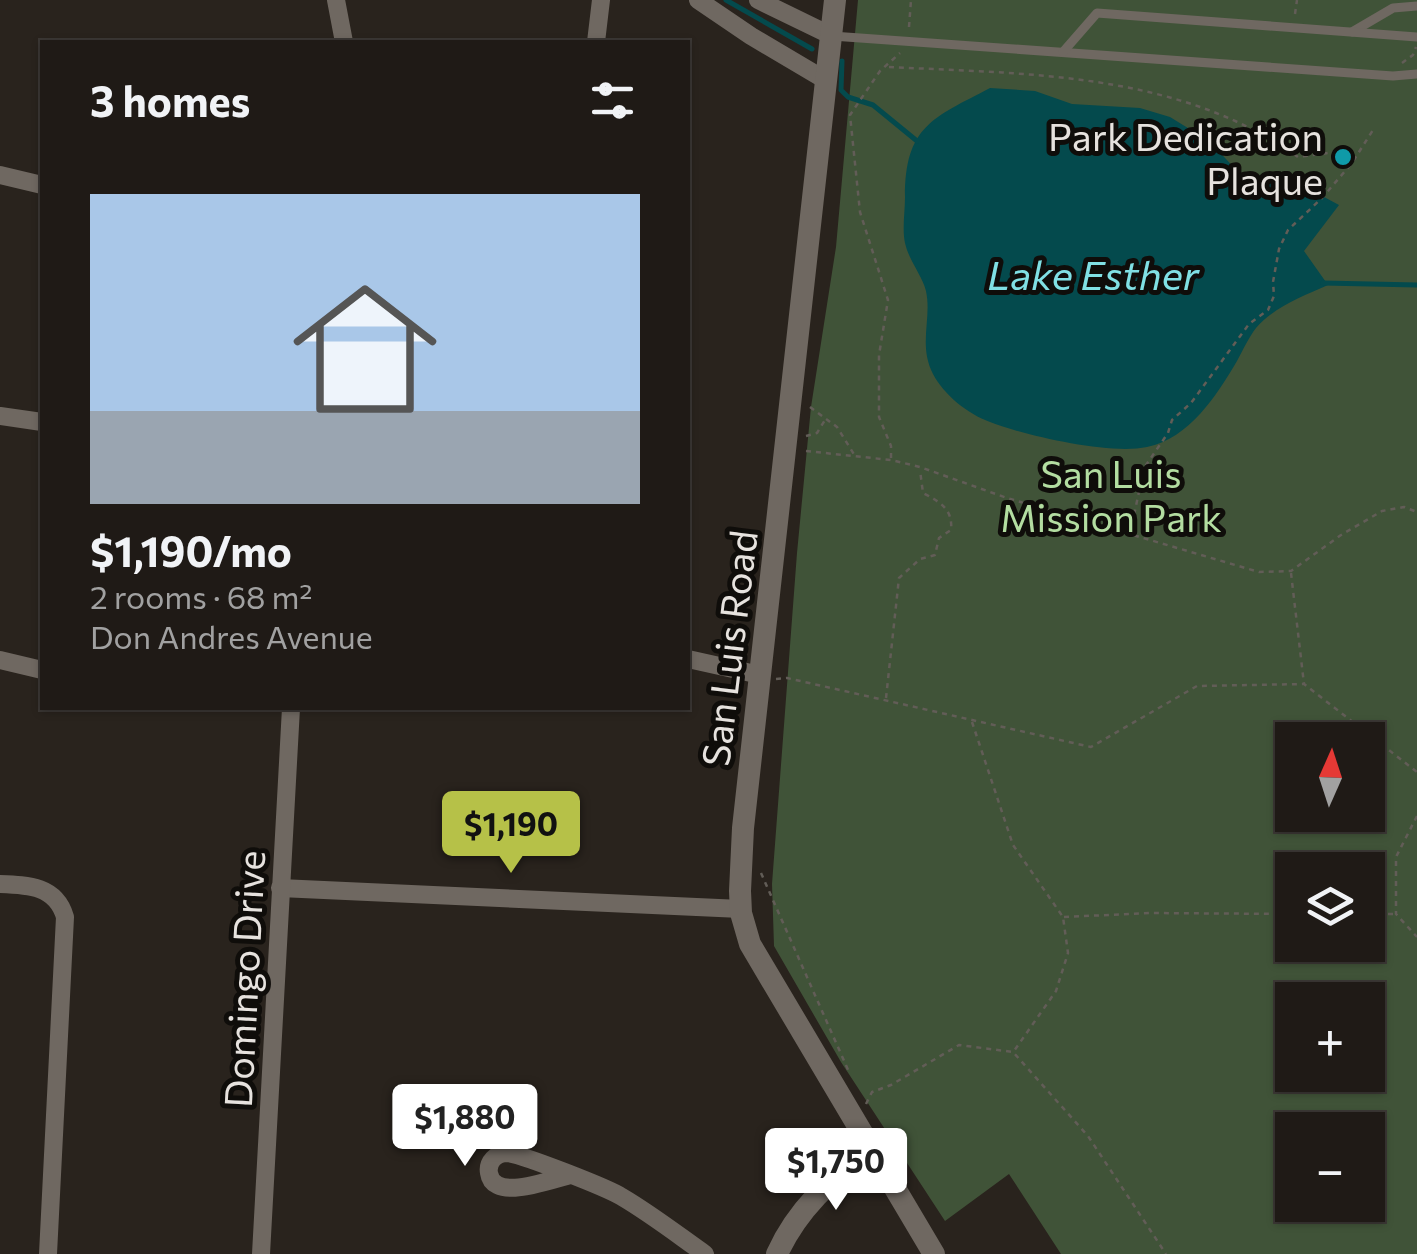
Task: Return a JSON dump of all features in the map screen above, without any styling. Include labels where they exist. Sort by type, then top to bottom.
[{"type":"street","points":[[336,0],[344,40]]},
{"type":"street","points":[[596,40],[601,0]]},
{"type":"street","points":[[698,0],[827,81]]},
{"type":"street","points":[[758,0],[832,36]]},
{"type":"street","name":"San Luis Road","points":[[835,0],[767,684],[743,828],[741,909],[750,944],[934,1254]]},
{"type":"street","points":[[0,175],[40,185]]},
{"type":"street","points":[[0,416],[40,422]]},
{"type":"street","points":[[0,660],[40,670]]},
{"type":"street","points":[[690,660],[767,684]]},
{"type":"street","name":"Domingo Drive","points":[[261,1254],[290,710]]},
{"type":"street","points":[[0,884],[34,886],[56,898],[65,917],[48,1254]]},
{"type":"street","points":[[280,888],[741,909]]},
{"type":"street","points":[[777,1254],[796,1218],[870,1150]]},
{"type":"street","points":[[571,1175],[620,1195],[705,1254]]},
{"type":"lane","points":[[1352,32],[1393,8],[1417,6]]},
{"type":"lane","points":[[1062,52],[1097,13],[1417,38]]},
{"type":"lane","points":[[832,36],[1393,76],[1417,74]]},
{"type":"lane","points":[[1076,37],[1090,54]]},
{"type":"path","points":[[1393,76],[1417,46]]},
{"type":"path","points":[[891,460],[891,446],[879,418],[879,355],[888,300],[860,212],[850,115],[880,71],[888,67],[1006,71],[1129,86],[1212,111],[1298,157],[1336,152],[1357,155]]},
{"type":"path","points":[[1130,534],[1144,468],[1168,433],[1172,420],[1191,403],[1249,324],[1268,310],[1274,296],[1279,249],[1288,230],[1352,164],[1373,130]]},
{"type":"path","points":[[804,403],[836,427],[855,458]]},
{"type":"path","points":[[826,419],[817,433],[800,438],[793,449],[920,467],[1007,498],[1259,572],[1291,571],[1382,511],[1404,507],[1417,512]]},
{"type":"path","points":[[885,699],[899,578],[920,559],[935,555],[939,538],[951,530],[952,519],[945,506],[923,493],[920,467]]},
{"type":"path","points":[[1291,571],[1304,684]]},
{"type":"path","points":[[767,684],[787,678],[1091,747],[1196,686],[1304,684],[1417,772]]},
{"type":"path","points":[[971,720],[1013,844],[1062,917],[1068,952],[1056,992],[1013,1052]]},
{"type":"path","points":[[1417,816],[1396,858],[1396,914],[1417,937]]},
{"type":"path","points":[[758,869],[856,1087]]},
{"type":"path","points":[[1062,917],[1275,914]]},
{"type":"path","points":[[1385,914],[1396,914]]},
{"type":"path","points":[[866,1104],[872,1092],[891,1086],[959,1045],[1013,1052],[1088,1136],[1166,1254]]},
{"type":"green space","name":"San Luis Mission Park","points":[[858,0],[1417,0],[1417,1254],[1061,1254],[1009,1174],[945,1221],[841,1062],[774,946],[772,884],[811,407],[836,247]]},
{"type":"water","name":"Lake Esther","points":[[990,88],[1035,91],[1072,104],[1140,108],[1170,117],[1209,141],[1242,176],[1283,175],[1339,205],[1304,251],[1328,285],[1289,303],[1263,321],[1220,388],[1200,414],[1176,435],[1131,449],[1046,438],[982,419],[950,396],[933,374],[926,352],[926,291],[904,238],[906,173],[910,154],[926,127]]},
{"type":"waterway","points":[[726,0],[812,49]]},
{"type":"waterway","points":[[842,61],[841,90],[848,97],[873,105],[917,141]]},
{"type":"waterway","points":[[1323,283],[1417,285]]},
{"type":"place","name":"Park Dedication Plaque","points":[[1343,157]]}]
